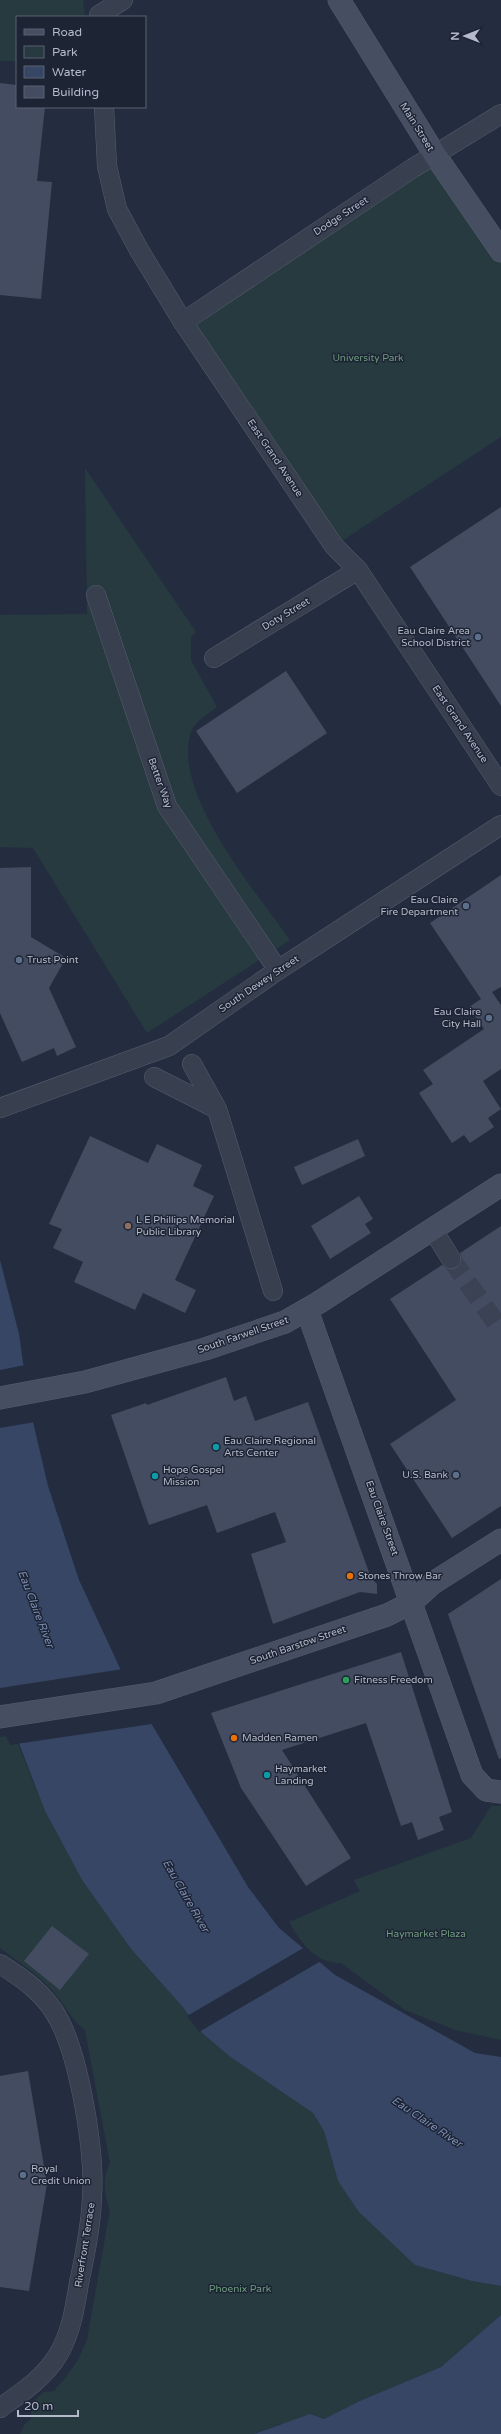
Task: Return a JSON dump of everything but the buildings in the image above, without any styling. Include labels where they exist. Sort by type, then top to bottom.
[{"type":"street","points":[[99,11],[123,0]]},
{"type":"street","name":"Main Street","points":[[339,0],[435,155],[501,251]]},
{"type":"street","name":"East Grand Avenue","points":[[104,108],[107,166],[117,209],[138,250],[183,322],[334,546],[358,570],[501,786]]},
{"type":"street","name":"Dodge Street","points":[[183,322],[435,155],[501,114]]},
{"type":"street","name":"Doty Street","points":[[214,658],[358,570]]},
{"type":"street","name":"Better Way","points":[[96,595],[167,806],[278,970]]},
{"type":"street","name":"South Dewey Street","points":[[0,1108],[169,1046],[278,970],[501,826]]},
{"type":"street","points":[[192,1064],[217,1109],[274,1291]]},
{"type":"street","points":[[154,1077],[217,1109]]},
{"type":"street","name":"South Farwell Street","points":[[0,1398],[85,1382],[205,1349],[285,1322],[307,1310],[501,1185]]},
{"type":"street","points":[[433,1230],[452,1259]]},
{"type":"street","name":"Eau Claire Street","points":[[307,1310],[472,1775],[493,1791]]},
{"type":"street","name":"South Barstow Street","points":[[0,1717],[156,1693],[387,1615],[411,1603],[433,1583],[501,1540]]},
{"type":"street","name":"Riverfront Terrace","points":[[0,1964],[23,1979],[45,1998],[60,2021],[73,2053],[90,2150],[92,2196],[84,2260],[68,2335],[58,2356],[46,2371],[0,2408]]},
{"type":"green space","points":[[0,0],[83,0],[85,16],[16,16],[16,61],[0,61]]},
{"type":"green space","name":"University Park","points":[[435,155],[501,251],[501,437],[334,546],[183,322]]},
{"type":"green space","points":[[85,468],[196,632],[191,637],[191,660],[217,707],[198,722],[191,732],[188,757],[193,784],[205,812],[239,870],[290,940],[147,1033],[33,848],[0,847],[0,615],[87,614]]},
{"type":"green space","name":"Phoenix Park","points":[[6,1736],[10,1745],[18,1744],[45,1811],[82,1880],[131,1949],[181,2005],[202,2033],[229,2056],[313,2113],[324,2131],[338,2181],[415,2265],[472,2281],[501,2286],[501,2315],[441,2367],[362,2400],[324,2419],[280,2424],[254,2434],[20,2434],[25,2424],[31,2419],[31,2403],[44,2392],[54,2391],[78,2360],[87,2340],[110,2210],[106,2198],[105,2181],[107,2169],[110,2163],[85,2030],[75,2021],[56,1994],[45,1983],[0,1948],[0,1737]]},
{"type":"green space","name":"Haymarket Plaza","points":[[491,1806],[501,1806],[501,2040],[455,2030],[405,2010],[341,1963],[323,1959],[309,1950],[298,1937],[289,1922],[360,1891],[354,1880],[471,1838]]},
{"type":"water","name":"Eau Claire River","points":[[0,1260],[19,1334],[29,1405],[48,1486],[79,1580],[125,1679],[248,1887],[279,1928],[335,1975],[475,2053],[501,2057],[501,2286],[472,2281],[415,2265],[359,2212],[338,2181],[324,2131],[313,2113],[229,2056],[202,2033],[181,2005],[131,1949],[82,1880],[45,1811],[0,1694]]},
{"type":"water","points":[[501,2315],[501,2434],[254,2434],[310,2414],[324,2419],[362,2400],[441,2367]]},
{"type":"pier","points":[[25,1365],[35,1422],[0,1428],[0,1370]]},
{"type":"pier","points":[[123,1669],[152,1724],[16,1744],[0,1700],[0,1688]]},
{"type":"pier","points":[[305,1947],[321,1961],[199,2032],[187,2016]]},
{"type":"tunnel","points":[[451,1259],[501,1330]]},
{"type":"place","name":"Eau Claire Area School District","points":[[478,637]]},
{"type":"place","name":"Eau Claire Fire Department","points":[[466,906]]},
{"type":"place","name":"Trust Point","points":[[19,960]]},
{"type":"place","name":"Eau Claire City Hall","points":[[489,1018]]},
{"type":"place","name":"L E Phillips Memorial Public Library","points":[[128,1226]]},
{"type":"place","name":"Eau Claire Regional Arts Center","points":[[216,1447]]},
{"type":"place","name":"U.S. Bank","points":[[456,1475]]},
{"type":"place","name":"Hope Gospel Mission","points":[[155,1476]]},
{"type":"place","name":"Stones Throw Bar","points":[[350,1576]]},
{"type":"place","name":"Fitness Freedom","points":[[346,1680]]},
{"type":"place","name":"Madden Ramen","points":[[234,1738]]},
{"type":"place","name":"Haymarket Landing","points":[[267,1775]]},
{"type":"place","name":"Royal Credit Union","points":[[23,2175]]}]
